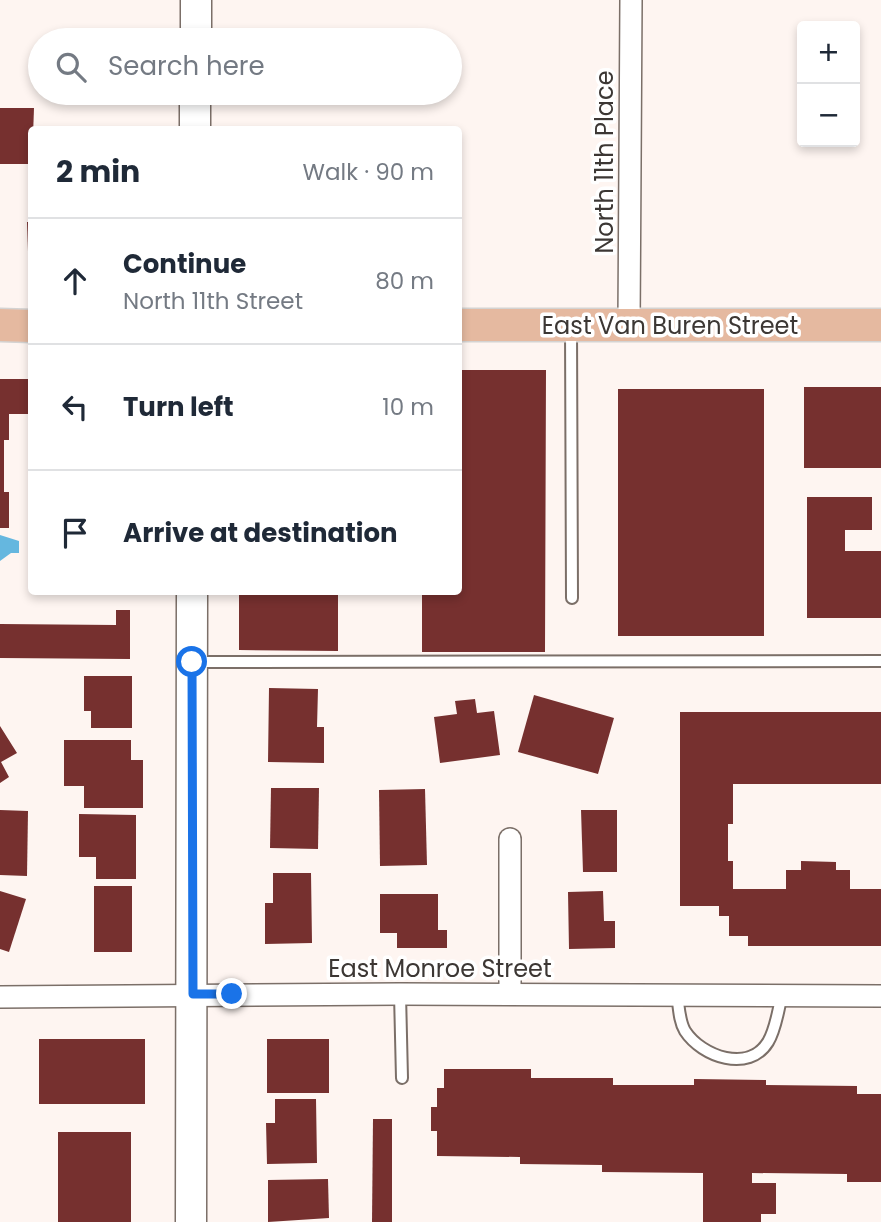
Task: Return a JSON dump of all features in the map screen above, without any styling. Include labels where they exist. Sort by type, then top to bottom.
[{"type":"main road","name":"East Van Buren Street","points":[[462,325],[881,325]]},
{"type":"main road","points":[[0,326],[28,326]]},
{"type":"street","points":[[196,0],[196,28]]},
{"type":"street","name":"North 11th Place","points":[[629,324],[631,0]]},
{"type":"street","points":[[195,105],[195,126]]},
{"type":"street","points":[[191,1222],[192,595]]},
{"type":"street","points":[[510,839],[510,993]]},
{"type":"street","name":"East Monroe Street","points":[[0,997],[400,993],[881,996]]},
{"type":"lane","points":[[571,324],[572,598]]},
{"type":"lane","points":[[192,662],[881,661]]},
{"type":"lane","points":[[400,993],[402,1078]]},
{"type":"lane","points":[[677,994],[681,1023],[692,1040],[702,1050],[726,1058],[753,1056],[762,1050],[772,1032],[782,995]]},
{"type":"water","points":[[0,535],[19,541],[19,553],[11,553],[0,561]]},
{"type":"building","points":[[0,108],[34,108],[33,126],[28,126],[28,164],[0,164]]},
{"type":"building","points":[[462,370],[546,370],[545,652],[422,652],[422,595],[462,595]]},
{"type":"building","points":[[0,379],[28,379],[28,414],[9,414],[9,440],[4,440],[4,492],[9,492],[9,528],[0,528]]},
{"type":"building","points":[[804,387],[881,387],[881,468],[804,468]]},
{"type":"building","points":[[618,389],[764,389],[764,636],[618,636]]},
{"type":"building","points":[[807,497],[872,497],[872,530],[845,530],[845,551],[881,551],[881,618],[807,618]]},
{"type":"building","points":[[239,595],[338,595],[338,651],[239,650]]},
{"type":"building","points":[[116,610],[130,610],[130,659],[0,658],[0,624],[116,625]]},
{"type":"building","points":[[84,676],[132,676],[132,728],[91,728],[91,711],[84,711]]},
{"type":"building","points":[[269,688],[318,689],[317,727],[324,727],[324,763],[268,762]]},
{"type":"building","points":[[534,695],[614,718],[598,774],[518,752]]},
{"type":"building","points":[[475,699],[477,713],[494,711],[500,755],[440,763],[434,717],[457,714],[455,701]]},
{"type":"building","points":[[680,712],[881,712],[881,784],[733,784],[733,824],[728,824],[728,861],[733,861],[733,889],[786,889],[786,870],[801,870],[801,861],[836,862],[836,870],[850,870],[850,889],[881,889],[881,946],[748,946],[748,936],[729,936],[729,916],[719,916],[719,906],[680,906]]},
{"type":"building","points":[[0,726],[17,753],[1,762],[9,777],[0,783]]},
{"type":"building","points":[[64,740],[131,740],[131,760],[143,760],[143,808],[84,808],[84,786],[64,786]]},
{"type":"building","points":[[271,788],[319,788],[318,849],[270,848]]},
{"type":"building","points":[[425,789],[427,865],[380,866],[379,790]]},
{"type":"building","points":[[0,810],[28,811],[27,876],[0,875]]},
{"type":"building","points":[[581,810],[617,810],[617,872],[583,872]]},
{"type":"building","points":[[79,814],[136,815],[136,879],[96,879],[96,857],[79,857]]},
{"type":"building","points":[[273,873],[311,873],[312,943],[265,944],[265,903],[273,903]]},
{"type":"building","points":[[94,886],[132,886],[132,952],[94,952]]},
{"type":"building","points":[[0,891],[26,899],[9,952],[0,949]]},
{"type":"building","points":[[603,891],[604,921],[615,921],[615,948],[569,949],[568,892]]},
{"type":"building","points":[[380,894],[438,894],[438,930],[447,930],[447,948],[397,948],[397,933],[380,933]]},
{"type":"building","points":[[39,1039],[145,1039],[145,1104],[39,1104]]},
{"type":"building","points":[[267,1039],[329,1039],[329,1093],[267,1093]]},
{"type":"building","points":[[444,1069],[531,1069],[531,1078],[613,1078],[613,1085],[694,1085],[694,1079],[766,1080],[766,1085],[857,1086],[857,1094],[881,1094],[881,1182],[847,1182],[847,1174],[752,1173],[752,1183],[776,1183],[776,1214],[761,1214],[761,1222],[703,1222],[703,1173],[602,1172],[602,1165],[520,1164],[520,1157],[437,1156],[437,1131],[431,1131],[431,1107],[437,1107],[437,1088],[444,1088]]},
{"type":"building","points":[[275,1099],[316,1099],[317,1163],[267,1164],[266,1123],[275,1123]]},
{"type":"building","points":[[373,1119],[392,1119],[392,1222],[372,1222]]},
{"type":"building","points":[[58,1132],[131,1132],[131,1222],[58,1222]]},
{"type":"building","points":[[328,1179],[329,1218],[268,1222],[268,1180]]},
{"type":"route","points":[[192,662],[193,994],[232,994]]}]
